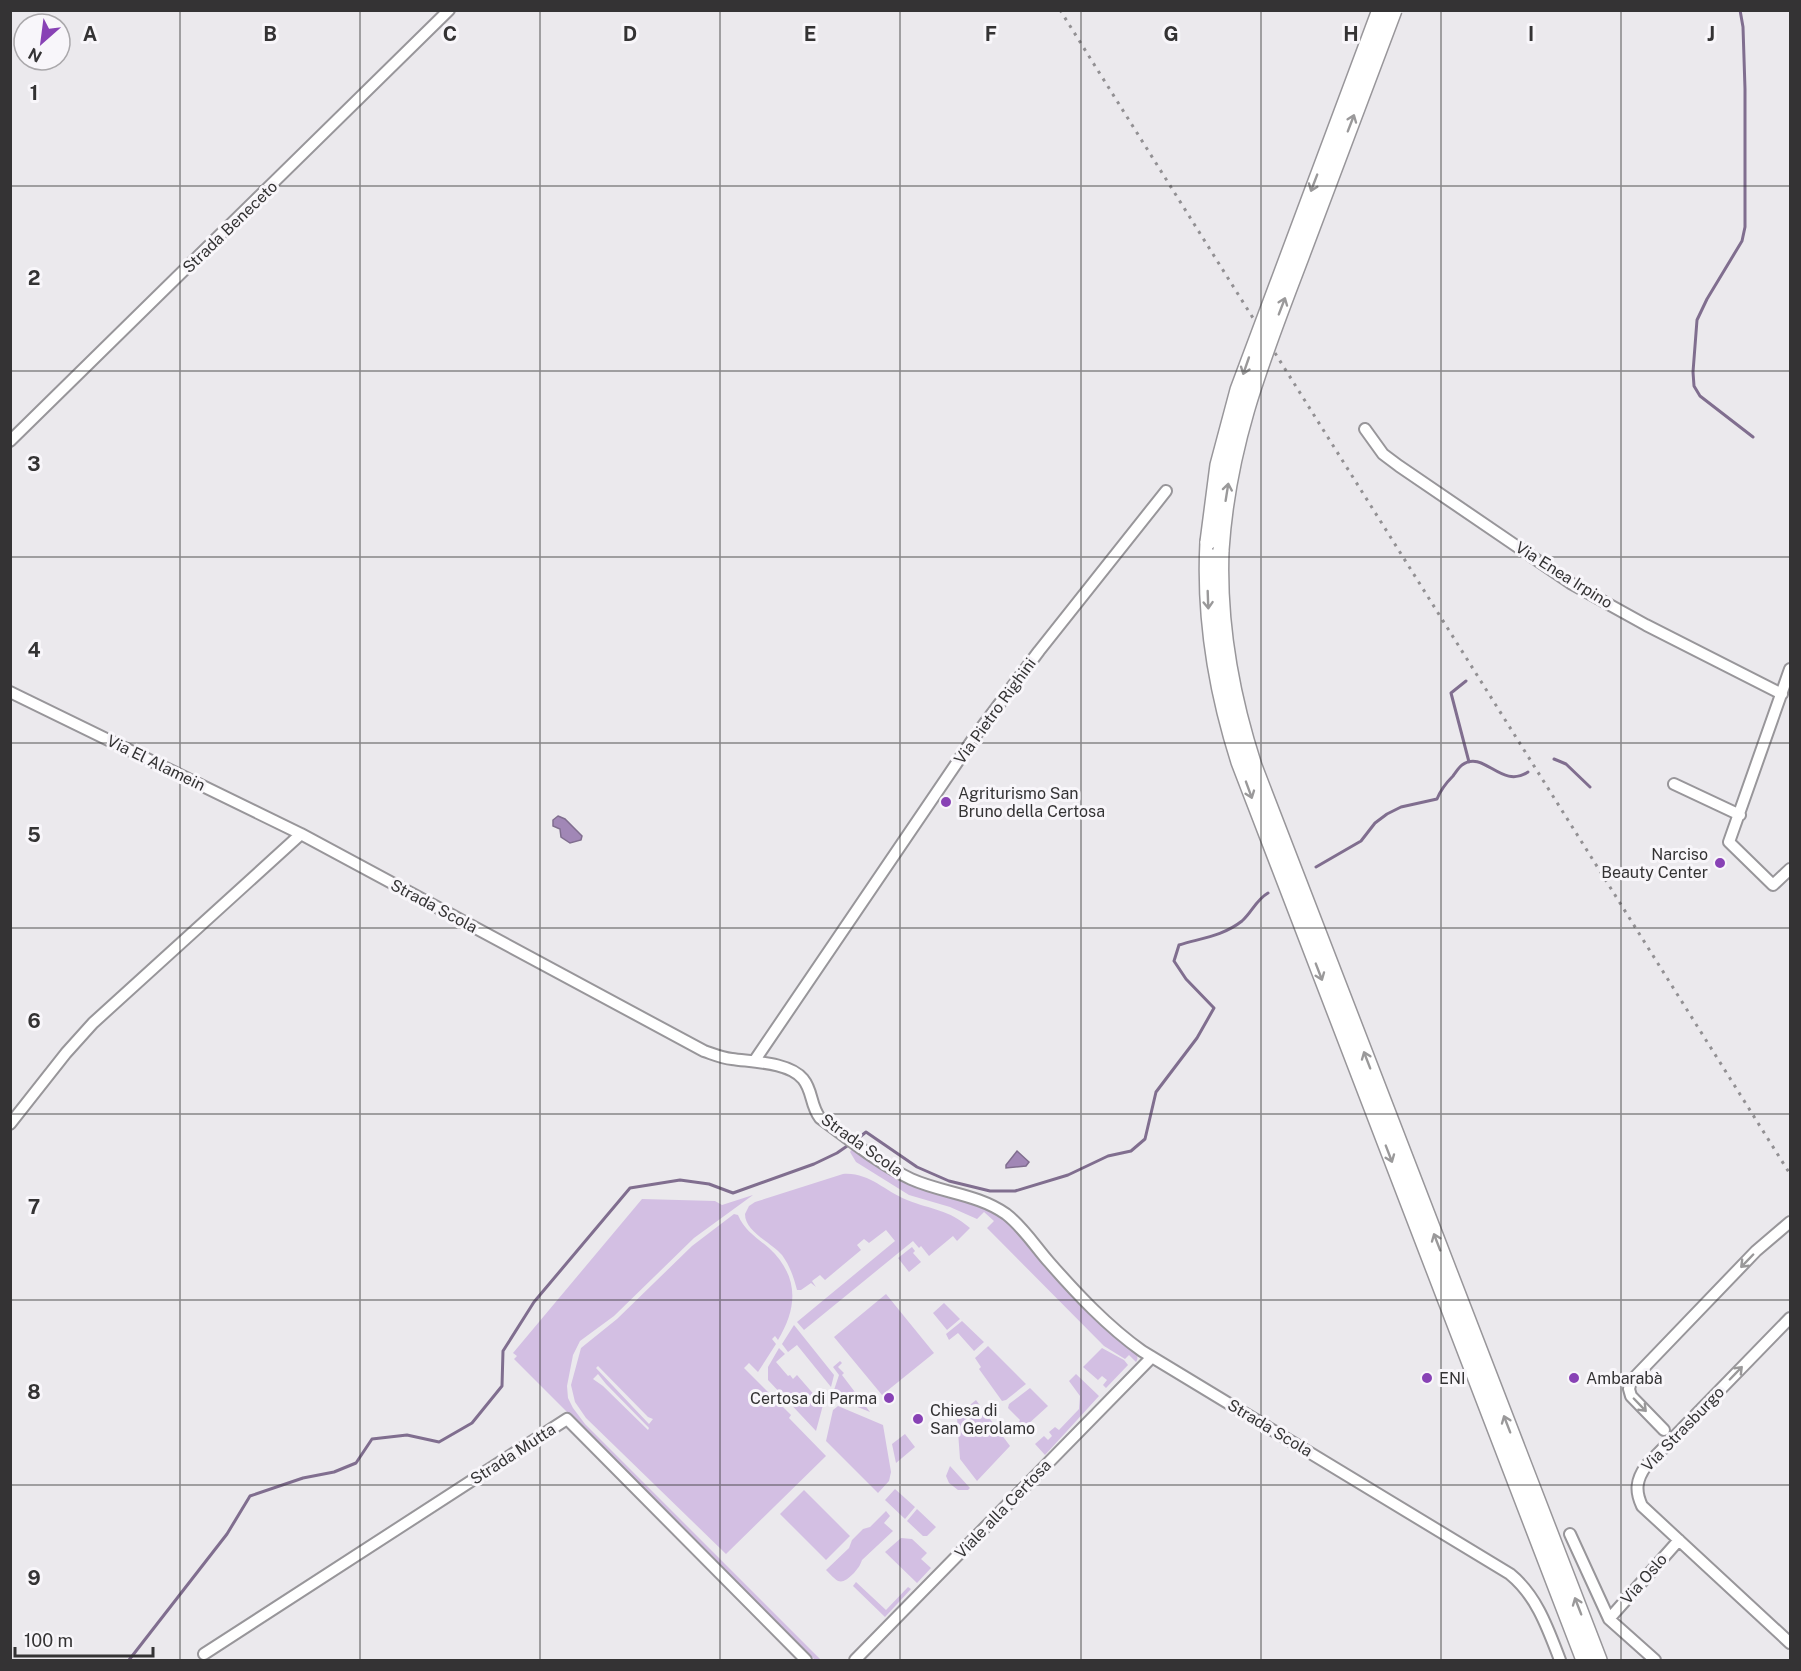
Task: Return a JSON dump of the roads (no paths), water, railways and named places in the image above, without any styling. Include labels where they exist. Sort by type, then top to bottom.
[{"type":"highway","points":[[1380,10],[1238,390],[1218,465],[1208,609],[1212,648],[1222,705],[1239,762],[1584,1660]]},
{"type":"highway","points":[[1394,10],[1251,392],[1231,467],[1214,546],[1226,652],[1237,709],[1254,766],[1599,1660]]},
{"type":"street","name":"Strada Beneceto","points":[[10,441],[449,10]]},
{"type":"street","name":"Via Enea Irpino","points":[[1365,429],[1383,454],[1399,466],[1572,584],[1646,625],[1782,694]]},
{"type":"street","name":"Via Pietro Righini","points":[[754,1060],[973,739],[1038,651],[1166,491]]},
{"type":"street","points":[[1791,669],[1729,842],[1773,885],[1791,869]]},
{"type":"street","name":"Via El Alamein","points":[[10,692],[301,834]]},
{"type":"street","points":[[1674,784],[1740,815]]},
{"type":"street","points":[[10,1124],[66,1053],[93,1023],[301,834]]},
{"type":"street","name":"Strada Scola","points":[[301,834],[704,1051],[731,1059],[754,1060],[791,1071],[802,1077],[808,1086],[813,1110],[820,1118],[894,1170],[912,1179],[978,1200],[1006,1215],[1100,1315],[1126,1339],[1510,1574],[1525,1588],[1535,1602],[1560,1660]]},
{"type":"street","name":"Via Strasburgo","points":[[1664,1430],[1631,1396],[1630,1380],[1756,1251],[1791,1222]]},
{"type":"street","name":"Via Strasburgo","points":[[1791,1318],[1663,1448],[1640,1474],[1636,1487],[1642,1506],[1791,1643]]},
{"type":"street","name":"Viale alla Certosa","points":[[855,1660],[1152,1357]]},
{"type":"street","name":"Strada Mutta","points":[[204,1654],[567,1419],[806,1660]]},
{"type":"street","points":[[1663,1448],[1664,1430],[1681,1430]]},
{"type":"street","points":[[1570,1534],[1609,1619],[1655,1660]]},
{"type":"street","name":"Via Oslo","points":[[1609,1619],[1679,1540]]},
{"type":"waterway","points":[[1740,10],[1743,27],[1745,89],[1745,227],[1742,241],[1697,320],[1693,372],[1694,386],[1700,396],[1753,437]]},
{"type":"waterway","points":[[1466,681],[1451,693],[1469,762]]},
{"type":"waterway","points":[[1554,759],[1566,764],[1590,787]]},
{"type":"waterway","points":[[1316,867],[1361,841],[1375,823],[1387,814],[1401,807],[1437,799],[1444,786],[1462,765],[1470,761],[1478,762],[1509,776],[1518,776],[1528,772]]},
{"type":"waterway","points":[[856,1140],[866,1132],[917,1167],[949,1181],[990,1191],[1015,1191],[1068,1175],[1108,1156],[1131,1151],[1145,1139],[1156,1092],[1197,1038],[1214,1008],[1186,979],[1174,961],[1179,945],[1212,936],[1235,926],[1268,893]]},
{"type":"waterway","points":[[129,1660],[227,1534],[250,1496],[303,1478],[334,1472],[356,1463],[372,1439],[407,1435],[439,1442],[472,1423],[502,1386],[503,1351],[534,1302],[630,1188],[680,1180],[709,1184],[733,1193],[814,1164],[850,1144]]},
{"type":"railway","points":[[1060,10],[1253,318]]},
{"type":"railway","points":[[1275,353],[1790,1174]]},
{"type":"place","name":"Agriturismo San Bruno della Certosa","points":[[946,802]]},
{"type":"place","name":"Narciso Beauty Center","points":[[1720,863]]},
{"type":"place","name":"ENI","points":[[1427,1378]]},
{"type":"place","name":"Ambarabà","points":[[1574,1378]]},
{"type":"place","name":"Certosa di Parma","points":[[889,1398]]},
{"type":"place","name":"Chiesa di San Gerolamo","points":[[918,1419]]}]
